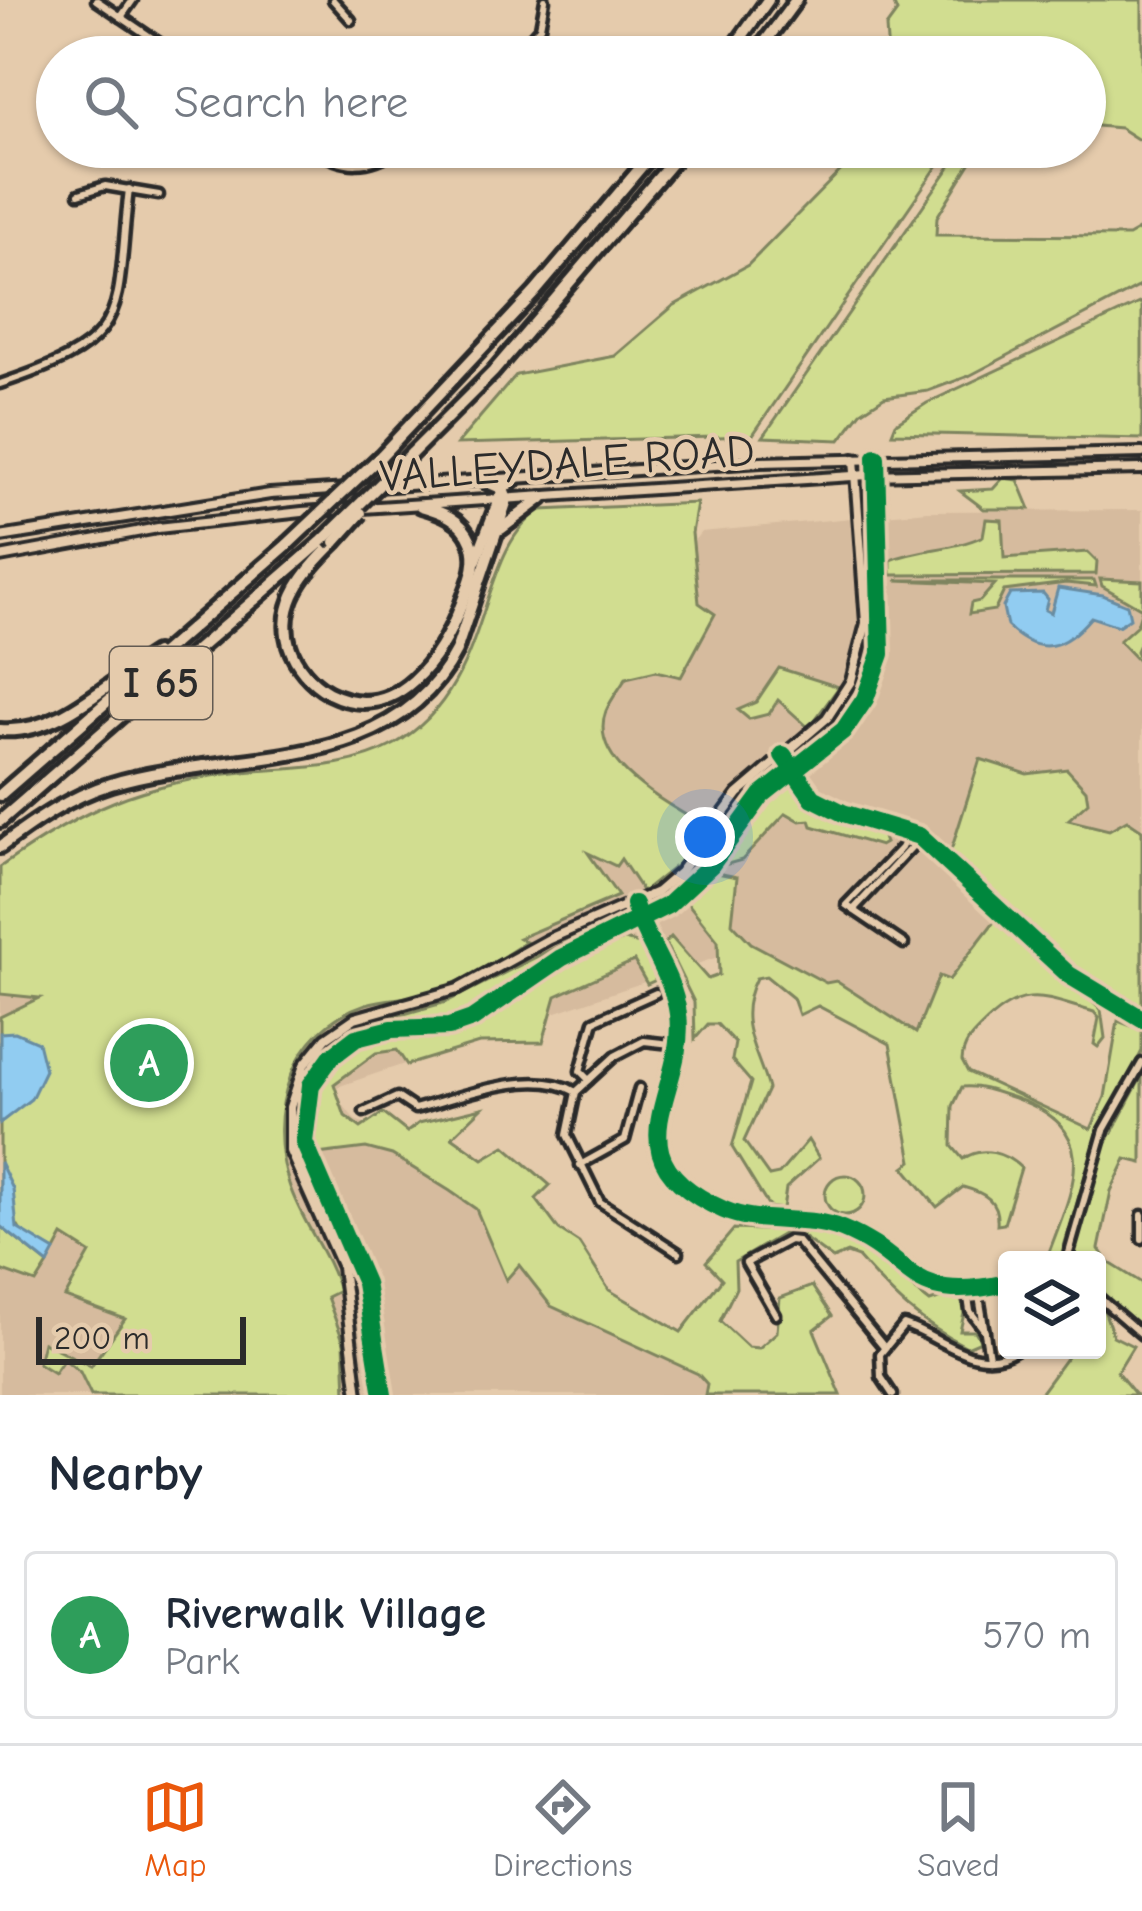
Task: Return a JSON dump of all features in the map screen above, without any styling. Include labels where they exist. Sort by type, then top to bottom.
[{"type":"highway","points":[[742,36],[768,0]]},
{"type":"highway","points":[[769,36],[796,0]]},
{"type":"highway","name":"I 65","points":[[0,795],[288,544],[381,456],[497,334],[640,168]]},
{"type":"highway","name":"I 65","points":[[0,821],[326,544],[493,372],[667,168]]},
{"type":"highway","points":[[326,544],[292,597],[289,642],[312,680],[330,693],[359,700],[399,692],[428,668],[452,629],[502,497],[516,478]]},
{"type":"highway","points":[[482,480],[502,497]]},
{"type":"highway","points":[[0,847],[54,809],[114,783],[341,743],[397,718],[451,661],[499,531],[502,497]]},
{"type":"highway","points":[[499,531],[542,498]]},
{"type":"highway","points":[[421,506],[460,525],[473,546],[475,565]]},
{"type":"highway","points":[[0,730],[32,728],[59,718],[175,644]]},
{"type":"street","points":[[96,0],[150,36]]},
{"type":"street","points":[[122,17],[133,0]]},
{"type":"street","points":[[532,36],[540,27],[545,0]]},
{"type":"street","points":[[339,2],[351,20]]},
{"type":"street","points":[[79,194],[105,186],[160,195]]},
{"type":"street","points":[[0,384],[76,356],[106,327],[121,290],[129,189]]},
{"type":"street","name":"VALLEYDALE ROAD","points":[[0,536],[241,497],[854,459],[1142,453]]},
{"type":"street","points":[[383,1395],[365,1283],[304,1142],[302,1118],[311,1085],[331,1057],[361,1035],[457,1025],[560,958],[639,921],[696,881],[762,795],[850,722],[879,665],[883,630],[876,458]]},
{"type":"street","points":[[358,1395],[342,1267],[290,1151],[290,1108],[304,1065],[326,1038],[355,1018],[458,989],[548,939],[634,904],[670,882],[738,794],[837,705],[862,651],[866,607],[854,459]]},
{"type":"street","name":"VALLEYDALE ROAD","points":[[0,557],[228,518],[854,476],[1142,469]]},
{"type":"street","points":[[783,755],[807,793],[829,808],[921,837],[1069,975],[1142,1018]]},
{"type":"street","points":[[850,908],[901,848],[909,831]]},
{"type":"street","points":[[850,908],[921,837]]},
{"type":"street","points":[[634,904],[674,992],[680,1046],[661,1096],[657,1130],[669,1165],[685,1186],[733,1213],[834,1226],[920,1281],[968,1291],[998,1285]]},
{"type":"street","points":[[850,908],[904,944]]},
{"type":"street","points":[[589,1080],[580,1070],[594,1021],[656,993]]},
{"type":"street","points":[[679,1253],[600,1202],[567,1136],[576,1092],[615,1056],[644,1041],[680,1046]]},
{"type":"street","points":[[1070,1251],[1110,1116],[1142,1064]]},
{"type":"street","points":[[364,1112],[397,1097],[415,1109],[475,1093],[558,1081],[576,1092]]},
{"type":"street","points":[[580,1165],[626,1140],[640,1088]]},
{"type":"street","points":[[1142,1215],[1142,1239]]},
{"type":"street","points":[[776,1315],[746,1263],[789,1240],[806,1249],[840,1298],[883,1346]]},
{"type":"street","points":[[978,1290],[988,1358]]},
{"type":"street","points":[[968,1291],[970,1312],[987,1334]]},
{"type":"street","points":[[1106,1303],[1142,1334]]},
{"type":"street","points":[[892,1395],[880,1377],[883,1346],[904,1325],[949,1349],[988,1358],[998,1355]]},
{"type":"shaded area","points":[[1142,510],[1142,895],[1057,895],[918,1037],[744,948],[331,1089],[355,1120],[511,1174],[548,1258],[762,1395],[0,1395],[0,970],[531,748],[701,532],[928,511]]},
{"type":"green space","points":[[892,0],[1142,0],[1142,142],[1120,128],[1106,127],[1106,36],[887,36],[886,27],[897,12]]},
{"type":"green space","points":[[843,168],[936,168],[752,436],[457,444],[516,375],[615,356],[673,306],[748,265]]},
{"type":"green space","points":[[949,168],[967,168],[937,217],[936,235],[1128,236],[1142,228],[1142,285],[969,376],[928,391],[884,397],[861,412],[840,440],[763,437]]},
{"type":"green space","points":[[1142,302],[1142,439],[892,433],[896,423],[927,403]]},
{"type":"green space","points":[[1003,478],[1018,480],[1030,509],[984,509],[960,491],[993,489]]},
{"type":"green space","points":[[697,503],[692,533],[699,603],[715,614],[681,677],[656,671],[626,678],[606,711],[603,730],[608,748],[635,781],[706,827],[678,864],[643,892],[621,859],[616,866],[588,853],[618,896],[519,938],[526,942],[450,985],[366,1004],[340,1016],[302,1053],[290,1077],[283,1102],[283,1157],[294,1198],[339,1291],[327,1297],[344,1343],[346,1395],[91,1395],[80,1372],[64,1359],[54,1373],[38,1363],[43,1342],[91,1366],[125,1319],[65,1297],[90,1253],[63,1236],[55,1251],[22,1233],[0,1196],[0,1017],[39,998],[0,994],[0,867],[87,814],[143,791],[206,777],[340,763],[395,744],[428,719],[451,689],[504,556],[520,529],[541,510]]},
{"type":"green space","points":[[986,519],[1002,520],[1004,558],[1088,552],[1097,561],[1096,574],[891,575],[891,560],[983,536]]},
{"type":"green space","points":[[1100,579],[1142,581],[1142,609],[1102,586]]},
{"type":"green space","points":[[896,580],[1094,580],[1096,586],[1066,583],[1004,591],[995,610],[969,614],[971,603],[980,601],[995,584]]},
{"type":"green space","points":[[1142,609],[1142,637],[1136,651],[1142,665],[1119,641],[1137,625]]},
{"type":"green space","points":[[779,668],[839,687],[809,728],[778,700],[769,714],[749,719],[738,710],[756,702]]},
{"type":"green space","points":[[980,759],[1027,774],[1067,769],[1086,790],[1088,802],[1068,820],[1109,830],[1127,820],[1142,830],[1142,1014],[1060,962],[949,857]]},
{"type":"green space","points":[[788,783],[828,816],[880,830],[885,843],[880,846],[812,826],[810,820],[800,821],[786,813],[742,860],[721,866],[763,802]]},
{"type":"green space","points":[[717,873],[737,877],[732,923],[751,943],[826,983],[836,981],[916,1033],[939,976],[949,980],[997,918],[1101,1010],[1105,1038],[1098,1047],[1094,1044],[1099,1018],[1094,1012],[1049,999],[1025,998],[1001,1009],[978,1030],[967,1043],[962,1061],[968,1072],[1091,1129],[1105,1097],[1118,1021],[1142,1030],[1142,1051],[1093,1149],[1063,1251],[1049,1251],[1072,1184],[1072,1144],[1062,1127],[1017,1099],[962,1087],[953,1106],[952,1146],[963,1159],[978,1152],[994,1153],[1021,1168],[1004,1224],[997,1225],[996,1209],[989,1199],[963,1187],[937,1207],[904,1167],[912,1161],[890,1044],[818,1006],[799,1015],[793,998],[766,976],[756,978],[747,1022],[768,1089],[744,1141],[769,1176],[779,1174],[808,1140],[819,1158],[786,1188],[783,1209],[769,1207],[732,1147],[751,1082],[732,1060],[735,1043],[717,1024],[708,1024],[695,1039],[694,1002],[665,943],[671,937],[708,979],[719,975],[718,941],[686,901]]},
{"type":"green space","points":[[622,914],[627,917],[623,922],[554,957],[468,1016],[439,1023],[383,1020],[446,1002]]},
{"type":"green space","points":[[624,940],[640,944],[658,979],[647,984],[634,961],[556,996],[543,1042],[479,1043],[407,1065],[397,1050],[376,1053],[334,1084],[345,1116],[361,1128],[383,1113],[407,1132],[419,1123],[482,1108],[452,1137],[483,1159],[505,1146],[550,1185],[536,1199],[559,1230],[579,1243],[609,1290],[681,1332],[722,1279],[706,1262],[734,1229],[788,1231],[735,1262],[736,1288],[720,1321],[748,1347],[759,1348],[777,1332],[780,1298],[812,1286],[832,1316],[814,1330],[841,1395],[705,1395],[707,1384],[698,1374],[551,1306],[519,1265],[506,1280],[476,1209],[450,1191],[392,1155],[366,1148],[317,1154],[311,1118],[316,1092],[334,1062],[351,1049],[459,1033],[487,1020],[559,968]]},
{"type":"green space","points":[[1142,1076],[1142,1163],[1126,1159],[1111,1191],[1100,1251],[1074,1251],[1102,1151]]},
{"type":"green space","points":[[845,1175],[859,1181],[865,1195],[859,1209],[845,1215],[831,1209],[825,1195],[831,1181]]},
{"type":"green space","points":[[0,1226],[48,1264],[36,1283],[0,1270]]},
{"type":"green space","points":[[792,1229],[813,1229],[857,1245],[930,1302],[950,1295],[960,1299],[965,1309],[960,1331],[975,1331],[981,1341],[967,1347],[950,1338],[908,1308],[858,1257],[847,1253],[833,1259]]},
{"type":"green space","points":[[1106,1259],[1142,1283],[1142,1328],[1106,1298]]},
{"type":"green space","points":[[1106,1316],[1113,1336],[1133,1346],[1117,1372],[1136,1395],[1039,1395],[1065,1359],[1106,1359]]},
{"type":"water","points":[[1058,588],[1103,595],[1127,605],[1130,618],[1118,626],[1091,617],[1071,636],[1051,646],[1030,643],[1007,626],[1003,607],[1010,594],[1043,593],[1048,599],[1045,610],[1051,613]]},
{"type":"water","points":[[15,1032],[38,1042],[45,1070],[31,1099],[0,1123],[0,1033]]},
{"type":"water","points":[[0,1162],[13,1189],[17,1228],[55,1251],[48,1264],[0,1226]]},
{"type":"cycle path","points":[[383,1395],[365,1283],[304,1142],[311,1085],[331,1057],[356,1038],[392,1029],[449,1027],[472,1019],[561,958],[668,905],[711,865],[762,795],[844,730],[865,699],[881,654],[876,457]]},
{"type":"cycle path","points":[[783,755],[813,798],[843,813],[919,836],[1069,975],[1142,1019]]},
{"type":"cycle path","points":[[634,904],[671,985],[678,1014],[678,1043],[659,1121],[659,1145],[667,1168],[688,1189],[724,1210],[842,1229],[929,1284],[973,1289],[998,1285]]},
{"type":"place","name":"Riverwalk Village","points":[[149,1063]]}]
